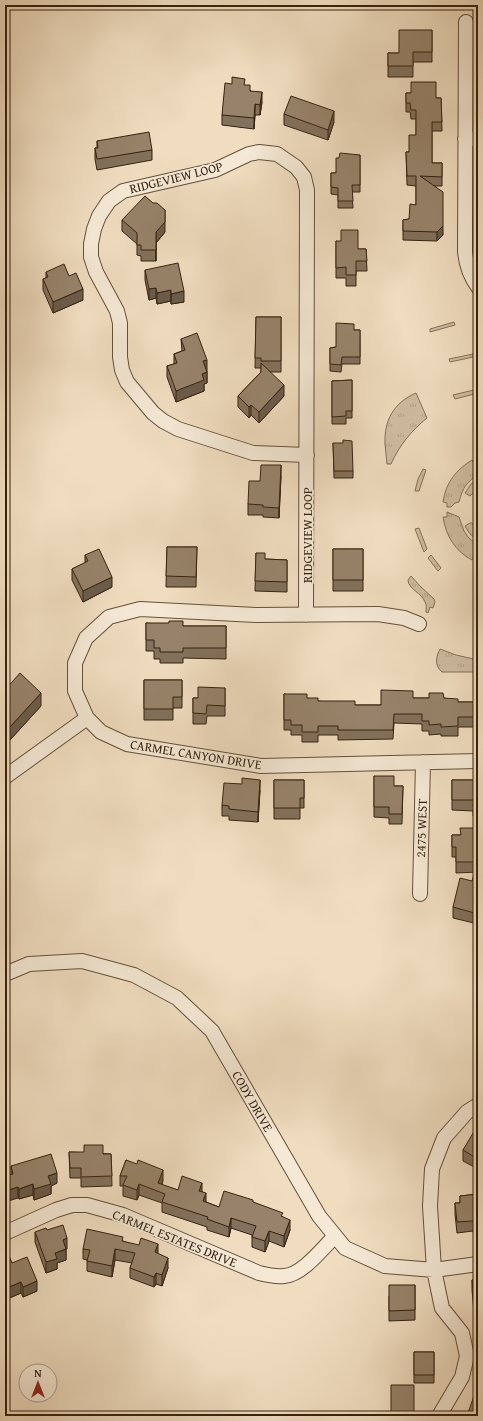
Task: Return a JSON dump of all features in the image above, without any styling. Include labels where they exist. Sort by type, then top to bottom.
[{"type":"street","points":[[466,22],[472,139],[466,259],[470,275],[478,287]]},
{"type":"street","name":"RIDGEVIEW LOOP","points":[[306,615],[307,455],[308,190],[304,177],[296,167],[277,154],[268,152],[254,153],[215,170],[123,191],[109,201],[99,216],[94,229],[91,244],[91,257],[96,272],[117,311],[120,323],[120,357],[122,370],[127,382],[162,421],[178,429],[253,453],[307,455]]},
{"type":"street","name":"CARMEL CANYON DRIVE","points":[[419,624],[404,618],[378,614],[256,615],[140,609],[109,617],[86,638],[75,663],[75,692],[87,718],[102,732],[126,744],[260,766],[478,761]]},
{"type":"street","points":[[5,777],[87,718]]},
{"type":"street","name":"2475 WEST","points":[[420,894],[423,762]]},
{"type":"street","name":"CODY DRIVE","points":[[5,974],[29,964],[82,961],[134,975],[177,998],[212,1031],[319,1216],[345,1248],[385,1266],[434,1270],[478,1264]]},
{"type":"street","points":[[439,1416],[462,1377],[467,1356],[462,1333],[442,1308],[434,1270],[430,1206],[432,1169],[444,1138],[467,1112],[478,1105]]},
{"type":"street","name":"CARMEL ESTATES DRIVE","points":[[5,1233],[56,1210],[72,1205],[88,1205],[123,1215],[259,1273],[273,1276],[285,1276],[295,1273],[335,1236]]},
{"type":"green space","points":[[454,322],[455,325],[430,332],[430,329]]},
{"type":"green space","points":[[478,353],[478,356],[450,362],[449,359]]},
{"type":"green space","points":[[478,389],[478,393],[455,399],[453,395]]},
{"type":"green space","points":[[416,393],[427,418],[406,439],[391,464],[387,464],[385,436],[388,420],[401,402]]},
{"type":"green space","points":[[472,460],[478,472],[477,474],[465,486],[459,502],[455,503],[451,507],[447,507],[447,503],[443,502],[449,483],[461,468]]},
{"type":"green space","points":[[423,469],[426,470],[419,491],[415,491],[418,479]]},
{"type":"green space","points":[[478,478],[478,488],[470,496],[465,493],[471,484]]},
{"type":"green space","points":[[447,512],[459,517],[464,531],[477,545],[478,547],[472,560],[456,547],[449,537],[443,517],[447,517]]},
{"type":"green space","points":[[472,523],[478,532],[478,541],[470,534],[465,526]]},
{"type":"green space","points":[[419,528],[427,549],[424,552],[415,529]]},
{"type":"green space","points":[[431,555],[441,568],[438,571],[428,558]]},
{"type":"green space","points":[[411,576],[434,599],[435,602],[433,608],[430,607],[428,613],[426,612],[426,604],[421,596],[410,586],[408,580]]},
{"type":"green space","points":[[440,649],[456,655],[478,660],[478,672],[442,672],[436,661]]},
{"type":"building","points":[[399,30],[432,30],[432,52],[413,52],[413,66],[388,66],[388,53],[399,53]]},
{"type":"building","points":[[232,77],[245,79],[244,85],[250,85],[250,91],[262,92],[260,105],[255,104],[254,118],[222,115],[225,83],[232,84]]},
{"type":"building","points":[[411,82],[436,82],[436,98],[441,98],[442,122],[432,122],[432,163],[442,163],[442,177],[420,176],[443,192],[443,226],[437,232],[403,231],[403,220],[409,219],[410,204],[416,205],[416,176],[407,176],[406,152],[409,152],[409,135],[416,135],[416,110],[411,110],[410,103],[406,103],[406,93],[411,93]]},
{"type":"building","points":[[291,96],[334,111],[328,130],[284,114]]},
{"type":"building","points":[[149,132],[152,150],[97,159],[95,148],[98,148],[97,141]]},
{"type":"building","points":[[340,153],[360,155],[360,185],[352,185],[353,201],[338,201],[338,188],[331,187],[331,173],[336,173],[336,158],[339,158]]},
{"type":"building","points":[[145,196],[165,210],[165,222],[156,232],[156,250],[141,250],[141,245],[137,245],[137,233],[122,220]]},
{"type":"building","points":[[341,230],[358,230],[358,249],[366,249],[367,261],[356,261],[356,275],[346,275],[346,267],[336,268],[336,241],[341,241]]},
{"type":"building","points":[[178,263],[184,291],[171,294],[171,290],[157,293],[156,288],[149,289],[145,270]]},
{"type":"building","points":[[64,264],[69,276],[76,273],[83,289],[53,302],[43,279],[48,277],[46,272]]},
{"type":"building","points":[[256,317],[281,317],[281,361],[261,361],[261,358],[255,358]]},
{"type":"building","points":[[336,323],[354,324],[354,330],[360,330],[360,357],[342,357],[341,365],[330,364],[330,348],[336,347]]},
{"type":"building","points":[[197,333],[207,360],[203,361],[207,372],[202,374],[204,380],[176,391],[167,366],[177,363],[174,354],[185,350],[181,339]]},
{"type":"building","points":[[261,363],[284,385],[259,412],[251,405],[249,407],[238,396],[261,372]]},
{"type":"building","points":[[352,380],[352,411],[346,411],[346,416],[332,417],[332,381]]},
{"type":"building","points":[[343,440],[352,441],[353,471],[334,471],[333,443],[343,443]]},
{"type":"building","points":[[261,465],[281,465],[279,508],[248,504],[249,481],[260,481]]},
{"type":"building","points":[[476,491],[478,491],[478,509],[476,509]]},
{"type":"building","points":[[167,547],[197,547],[196,577],[166,576]]},
{"type":"building","points":[[99,549],[112,577],[83,591],[72,569],[88,561],[85,555]]},
{"type":"building","points":[[333,549],[363,549],[363,580],[333,580]]},
{"type":"building","points":[[256,553],[265,553],[265,559],[287,560],[287,582],[255,581]]},
{"type":"building","points":[[169,621],[183,621],[183,626],[226,626],[226,648],[183,648],[183,652],[160,652],[160,648],[154,648],[154,640],[146,640],[146,623],[169,623]]},
{"type":"building","points":[[20,673],[41,693],[9,728],[5,724],[5,690]]},
{"type":"building","points":[[144,680],[182,680],[182,697],[173,697],[173,709],[144,709]]},
{"type":"building","points":[[198,687],[225,688],[225,706],[207,705],[206,714],[193,713],[193,698],[198,698]]},
{"type":"building","points":[[381,690],[413,691],[413,698],[429,698],[429,693],[443,693],[444,698],[458,699],[458,702],[478,702],[478,726],[475,726],[475,717],[458,717],[458,726],[441,727],[441,724],[429,725],[429,721],[422,721],[422,714],[394,714],[393,730],[338,730],[338,726],[318,726],[318,732],[302,732],[302,725],[291,725],[291,720],[284,720],[284,694],[307,694],[307,698],[318,698],[318,701],[355,701],[355,705],[381,705]]},
{"type":"building","points":[[374,776],[394,776],[394,786],[403,786],[402,814],[389,814],[389,807],[374,807]]},
{"type":"building","points":[[242,778],[260,780],[258,812],[229,809],[229,806],[222,805],[224,783],[242,784]]},
{"type":"building","points":[[274,780],[304,780],[304,798],[300,798],[300,808],[274,808]]},
{"type":"building","points":[[452,780],[478,780],[478,806],[473,806],[474,800],[452,800]]},
{"type":"building","points":[[460,828],[478,828],[478,862],[456,862],[456,847],[452,847],[452,835],[461,835]]},
{"type":"building","points":[[474,874],[478,875],[478,914],[453,907],[460,878],[472,881]]},
{"type":"building","points":[[476,1128],[478,1129],[478,1159],[463,1150]]},
{"type":"building","points":[[84,1145],[103,1145],[103,1154],[111,1154],[112,1176],[81,1177],[81,1168],[70,1168],[69,1152],[84,1152]]},
{"type":"building","points":[[51,1154],[57,1173],[48,1176],[51,1184],[34,1189],[33,1184],[19,1189],[18,1187],[5,1191],[5,1176],[13,1174],[11,1166]]},
{"type":"building","points":[[126,1160],[137,1164],[138,1160],[163,1170],[158,1183],[178,1190],[182,1176],[202,1183],[199,1191],[206,1193],[203,1201],[219,1207],[224,1191],[253,1200],[253,1202],[283,1213],[281,1216],[290,1220],[284,1236],[269,1231],[265,1241],[252,1237],[256,1226],[231,1218],[229,1227],[207,1219],[208,1217],[162,1202],[165,1194],[139,1184],[137,1190],[123,1185],[127,1176],[120,1176]]},
{"type":"building","points":[[478,1194],[478,1225],[474,1225],[473,1221],[457,1222],[455,1203],[460,1203],[460,1196]]},
{"type":"building","points":[[63,1225],[67,1238],[63,1240],[66,1249],[55,1253],[57,1259],[46,1262],[35,1232],[46,1228],[47,1230]]},
{"type":"building","points":[[87,1229],[123,1237],[122,1241],[139,1245],[141,1238],[158,1244],[155,1252],[168,1258],[162,1275],[156,1273],[154,1277],[130,1268],[135,1253],[115,1249],[112,1266],[87,1261],[90,1250],[83,1249]]},
{"type":"building","points":[[5,1249],[12,1263],[27,1257],[37,1281],[23,1287],[21,1282],[7,1288],[5,1283]]},
{"type":"building","points":[[478,1279],[478,1302],[474,1302],[472,1280]]},
{"type":"building","points":[[389,1285],[415,1285],[415,1310],[389,1311]]},
{"type":"building","points":[[414,1352],[434,1352],[434,1375],[414,1375]]},
{"type":"building","points":[[391,1385],[414,1385],[414,1416],[391,1416]]},
{"type":"building","points":[[477,1387],[478,1416],[467,1416]]}]
